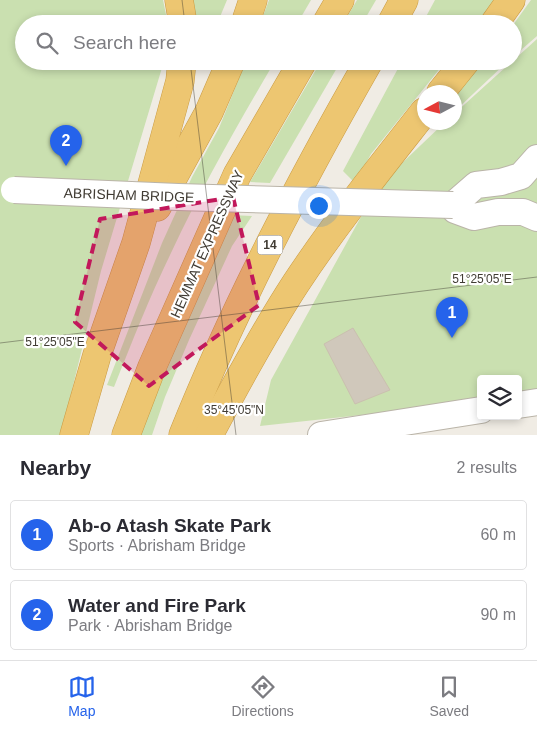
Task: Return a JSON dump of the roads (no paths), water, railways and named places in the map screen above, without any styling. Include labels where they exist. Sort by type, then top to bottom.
[{"type":"highway","points":[[179,0],[181,15]]},
{"type":"highway","points":[[248,15],[253,0]]},
{"type":"highway","points":[[331,15],[340,0]]},
{"type":"highway","points":[[396,15],[404,0]]},
{"type":"highway","points":[[501,15],[512,0]]},
{"type":"highway","points":[[74,435],[97,355],[136,243],[180,81],[181,70]]},
{"type":"highway","points":[[136,243],[209,112],[227,70]]},
{"type":"highway","name":"HEMMAT EXPRESSWAY","points":[[126,435],[152,366],[237,175],[298,70]]},
{"type":"highway","name":"14","points":[[184,435],[209,371],[267,250],[313,160],[365,70]]},
{"type":"highway","points":[[447,85],[459,70]]},
{"type":"highway","points":[[209,435],[268,328],[297,282],[339,223],[417,121]]},
{"type":"street","points":[[537,158],[521,176],[501,182],[476,185],[453,205],[455,210],[474,217],[498,212],[523,212],[537,218]]},
{"type":"street","name":"ABRISHAM BRIDGE","points":[[7,190],[178,198],[453,205]]},
{"type":"street","points":[[522,404],[537,402]]},
{"type":"street","points":[[321,435],[477,411]]},
{"type":"place","name":"Water and Fire Park","points":[[66,166]]},
{"type":"place","name":"Ab-o Atash Skate Park","points":[[452,338]]}]
